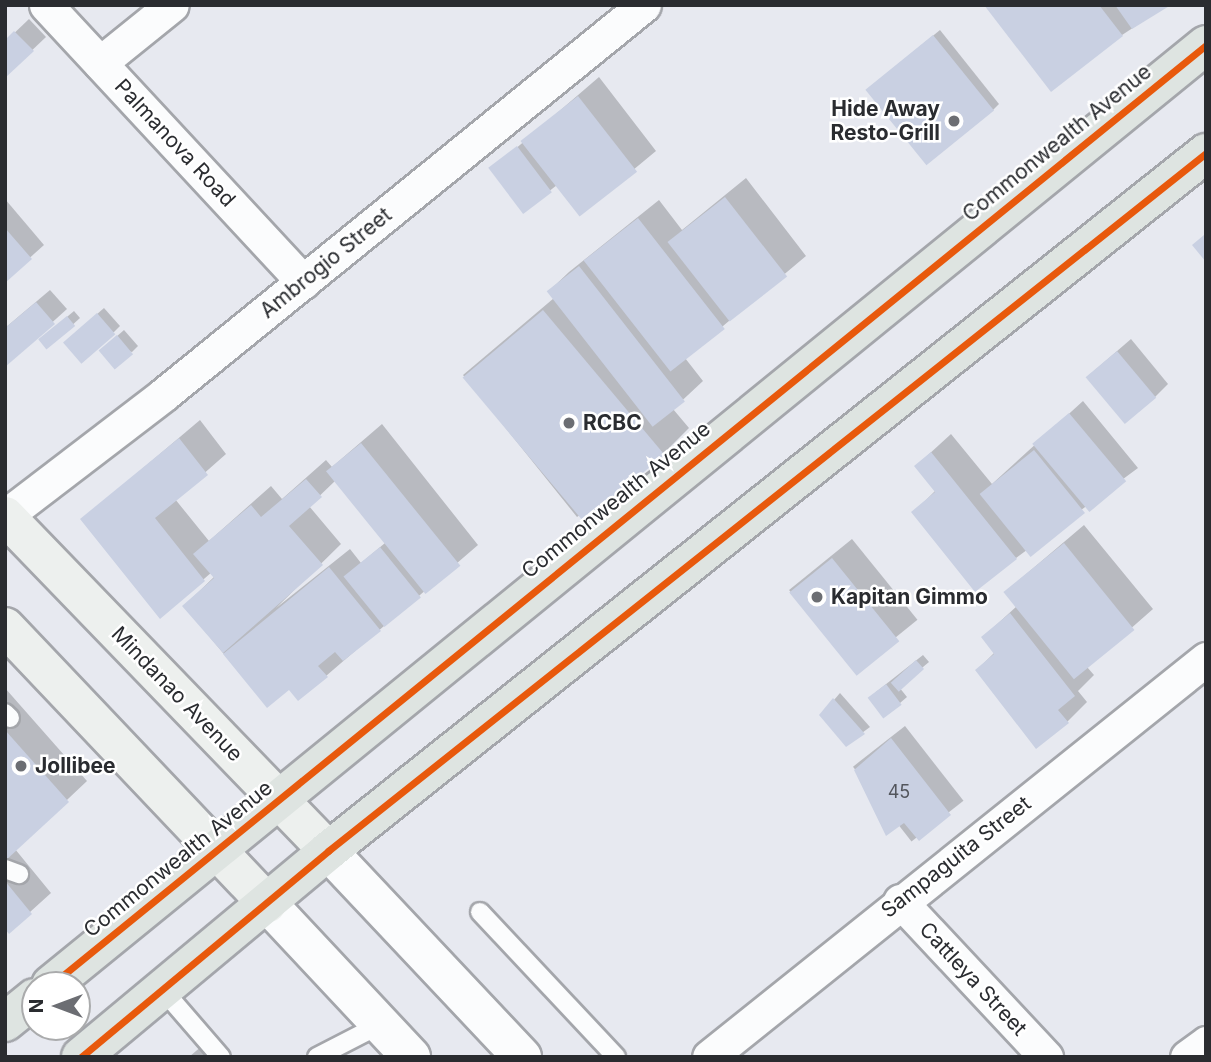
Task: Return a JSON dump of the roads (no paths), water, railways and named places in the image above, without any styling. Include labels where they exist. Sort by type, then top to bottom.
[{"type":"main road","name":"Commonwealth Avenue","points":[[68,971],[1206,45]]},
{"type":"main road","points":[[81,1057],[328,851],[1206,153]]},
{"type":"main road","name":"Mindanao Avenue","points":[[5,516],[328,851]]},
{"type":"main road","points":[[5,627],[267,903]]},
{"type":"main road","points":[[5,1022],[21,1009]]},
{"type":"street","name":"Palmanova Road","points":[[46,5],[303,282]]},
{"type":"street","points":[[100,63],[172,5]]},
{"type":"street","name":"Ambrogio Street","points":[[5,516],[303,282],[644,5]]},
{"type":"street","name":"Sampaguita Street","points":[[709,1057],[900,901],[1206,659]]},
{"type":"street","name":"Mindanao Avenue","points":[[328,851],[522,1057]]},
{"type":"street","name":"Cattleya Street","points":[[900,901],[1045,1057]]},
{"type":"street","points":[[267,903],[411,1057]]},
{"type":"street","points":[[1187,1057],[1206,1043]]},
{"type":"lane","points":[[480,912],[616,1057]]},
{"type":"lane","points":[[162,989],[221,1057]]},
{"type":"lane","points":[[317,1057],[379,1025]]},
{"type":"place","name":"Hide Away Resto-Grill","points":[[954,121]]},
{"type":"place","name":"RCBC","points":[[569,423]]},
{"type":"place","name":"Kapitan Gimmo","points":[[817,597]]},
{"type":"place","name":"Jollibee","points":[[21,766]]}]
